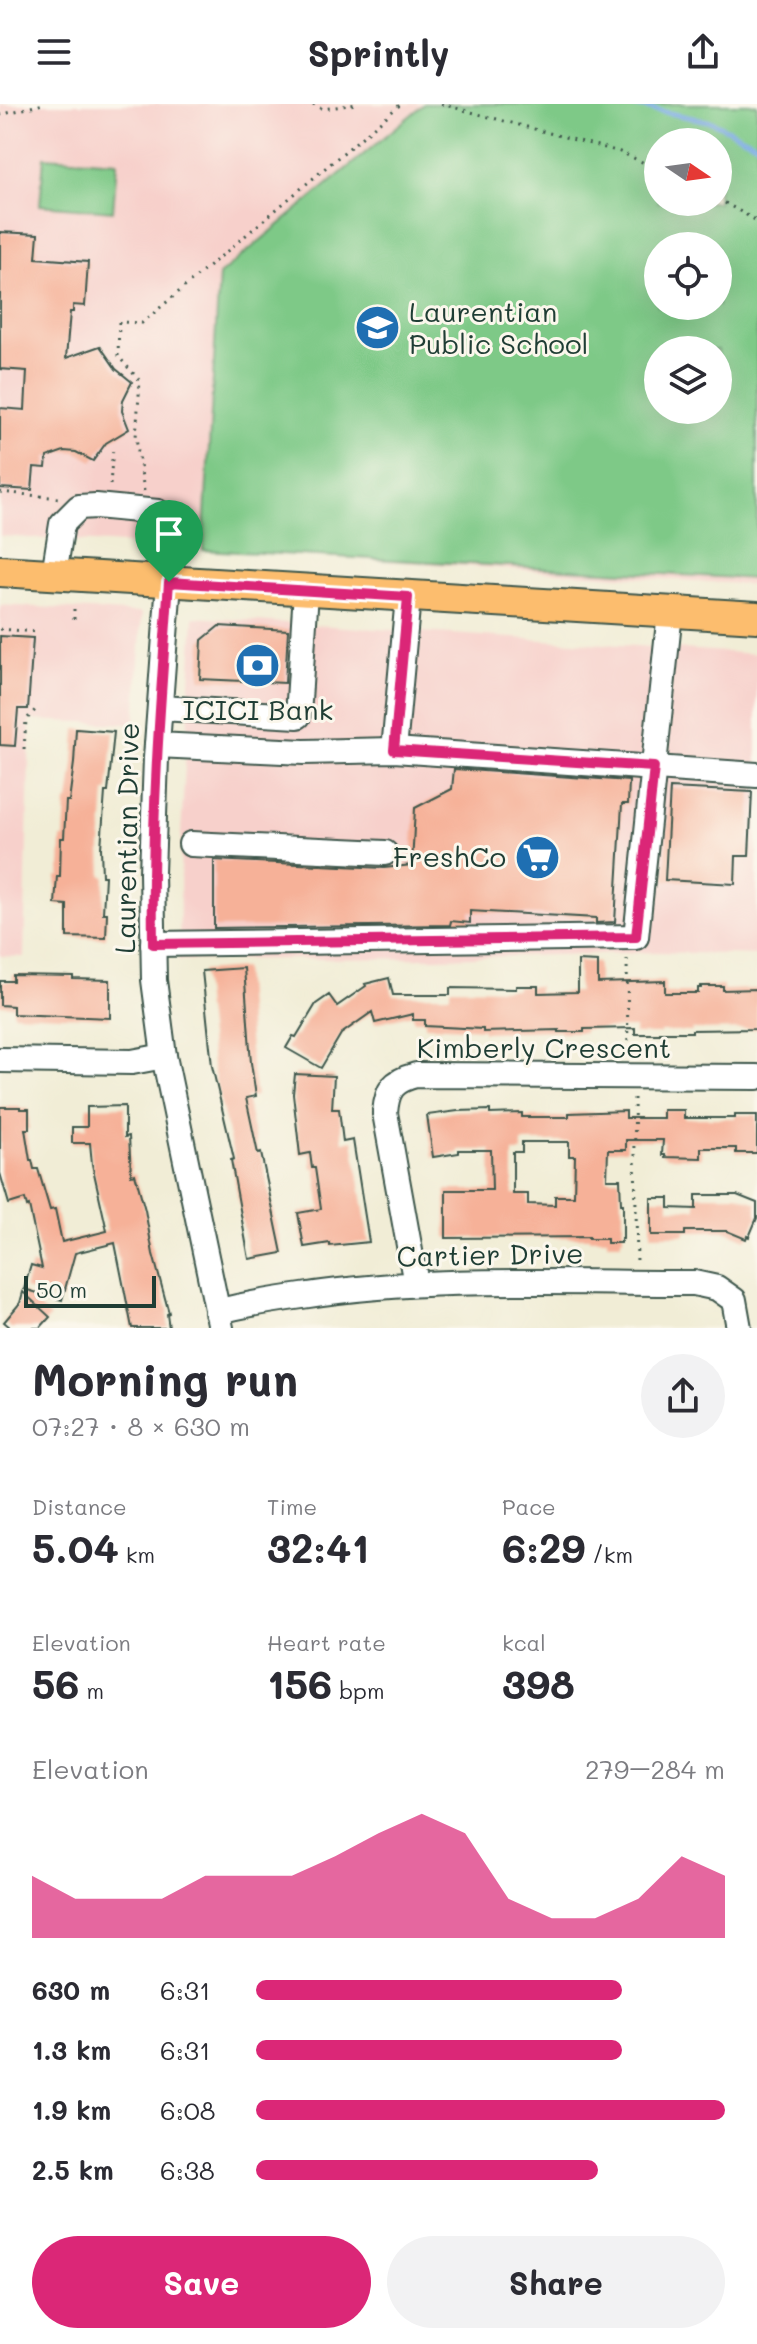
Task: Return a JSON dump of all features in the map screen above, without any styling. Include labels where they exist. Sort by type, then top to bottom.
[{"type":"main road","points":[[0,571],[757,617]]},
{"type":"street","name":"Laurentian Drive","points":[[54,574],[62,524],[79,507],[158,512],[170,522],[174,533],[157,745],[152,873],[154,980],[164,1056],[219,1320]]},
{"type":"street","points":[[160,708],[298,716],[306,591]]},
{"type":"street","points":[[394,750],[408,597]]},
{"type":"street","points":[[153,944],[636,937],[670,612]]},
{"type":"street","points":[[157,745],[304,752],[394,750],[757,775]]},
{"type":"street","points":[[191,844],[385,853]]},
{"type":"street","points":[[0,1060],[132,1062],[164,1056]]},
{"type":"street","name":"Kimberly Crescent","points":[[416,1284],[385,1113],[392,1086],[402,1079],[416,1075],[757,1077]]},
{"type":"street","name":"Cartier Drive","points":[[219,1320],[245,1305],[344,1289],[416,1284],[694,1283],[717,1288],[734,1300],[739,1328]]},
{"type":"path","points":[[0,115],[43,104]]},
{"type":"path","points":[[313,104],[323,109],[356,104]]},
{"type":"path","points":[[144,495],[136,437],[140,381],[118,356],[119,322],[142,323],[401,104]]},
{"type":"path","points":[[441,104],[620,152],[644,163]]},
{"type":"path","points":[[732,207],[757,221]]},
{"type":"path","points":[[109,493],[113,447]]},
{"type":"path","points":[[0,492],[67,499]]},
{"type":"path","points":[[74,606],[74,619]]},
{"type":"path","points":[[0,629],[37,632]]},
{"type":"path","points":[[24,749],[26,720],[38,707]]},
{"type":"path","points":[[626,937],[629,1067]]},
{"type":"path","points":[[633,1086],[637,1263]]},
{"type":"shaded area","name":"Laurentian Public School","points":[[0,104],[757,104],[757,585],[0,536]]},
{"type":"shaded area","points":[[0,605],[142,613],[135,724],[30,720],[24,957],[0,956]]},
{"type":"shaded area","points":[[194,617],[757,654],[757,955],[658,952],[179,960],[181,833]]},
{"type":"green space","name":"Laurentian Public School","points":[[424,104],[757,104],[757,579],[203,550],[219,275]]},
{"type":"green space","points":[[44,157],[117,162],[113,211],[40,205]]},
{"type":"building","points":[[0,232],[38,234],[36,258],[88,262],[85,306],[73,305],[73,312],[70,312],[66,358],[100,346],[116,369],[132,382],[123,400],[122,411],[129,429],[106,443],[93,461],[76,452],[64,451],[47,457],[46,468],[34,467],[32,490],[0,488],[0,408],[25,410],[27,371],[0,369]]},
{"type":"building","points":[[219,626],[288,630],[285,683],[200,679],[202,640]]},
{"type":"building","points":[[0,636],[33,638],[28,709],[18,709],[15,746],[0,745]]},
{"type":"building","points":[[76,729],[114,732],[101,848],[102,876],[105,876],[103,913],[107,913],[106,938],[67,937],[67,905],[55,904]]},
{"type":"building","points":[[454,769],[629,781],[628,804],[622,804],[615,922],[596,923],[596,918],[470,911],[470,923],[451,921],[450,925],[214,928],[214,860],[384,868],[412,865],[415,808],[452,789]]},
{"type":"building","points":[[670,788],[752,792],[749,856],[736,856],[735,884],[665,880]]},
{"type":"building","points":[[578,961],[598,962],[598,983],[665,981],[665,993],[698,993],[701,986],[723,986],[723,990],[757,989],[757,1029],[660,1034],[635,1034],[635,1028],[584,1029],[584,1032],[483,1032],[483,1029],[425,1026],[425,1020],[413,1020],[413,1014],[375,1023],[372,1012],[341,1034],[321,1068],[286,1048],[316,1004],[329,995],[337,1006],[365,984],[389,978],[393,995],[450,995],[450,988],[516,989],[516,986],[538,986],[538,993],[578,992]]},
{"type":"building","points":[[244,968],[256,1096],[246,1098],[282,1253],[249,1259],[231,1160],[234,1159],[212,1066],[202,971]]},
{"type":"building","points":[[13,975],[110,980],[110,1018],[13,1014],[13,1006],[0,1005],[0,981],[13,981]]},
{"type":"building","points":[[295,1074],[334,1076],[332,1109],[339,1109],[343,1142],[353,1140],[369,1242],[304,1247],[298,1213],[321,1209],[310,1153],[300,1155],[293,1094]]},
{"type":"building","points":[[125,1106],[125,1137],[129,1136],[131,1175],[135,1174],[145,1210],[169,1313],[169,1328],[132,1328],[115,1243],[75,1253],[62,1300],[24,1289],[31,1265],[42,1268],[29,1206],[25,1199],[9,1204],[0,1173],[0,1107],[29,1109],[29,1129],[25,1129],[30,1160],[34,1169],[38,1169],[50,1210],[55,1209],[62,1242],[107,1231],[90,1143],[72,1143],[72,1127],[87,1127],[87,1107]]},
{"type":"building","points":[[663,1110],[684,1110],[684,1118],[757,1115],[757,1153],[736,1153],[736,1148],[701,1148],[701,1158],[665,1157],[662,1155],[663,1140],[626,1140],[626,1150],[608,1150],[607,1179],[620,1179],[623,1204],[621,1243],[607,1243],[607,1239],[589,1237],[446,1238],[446,1190],[492,1190],[491,1150],[459,1150],[459,1153],[433,1157],[427,1115],[458,1111],[522,1113],[522,1117],[569,1117],[569,1113],[626,1111],[626,1118],[663,1118]],"holes":[[[522,1142],[569,1142],[569,1156],[575,1156],[574,1196],[555,1196],[555,1205],[528,1204],[528,1194],[513,1194],[513,1152],[522,1152]]]},
{"type":"building","points":[[696,1195],[737,1195],[757,1203],[757,1218],[749,1237],[746,1239],[727,1231],[651,1235],[651,1198],[669,1198],[669,1208],[696,1209]]},
{"type":"building","points":[[23,1292],[50,1317],[40,1328],[11,1328],[4,1322],[20,1303]]},
{"type":"waterway","points":[[626,104],[712,122],[757,144]]},
{"type":"place","name":"Laurentian Public School","points":[[378,328]]},
{"type":"place","name":"ICICI Bank","points":[[258,665]]},
{"type":"place","name":"FreshCo","points":[[537,857]]},
{"type":"route","points":[[169,582],[408,597],[394,750],[654,767],[636,937],[153,944],[156,758],[169,582]]}]
